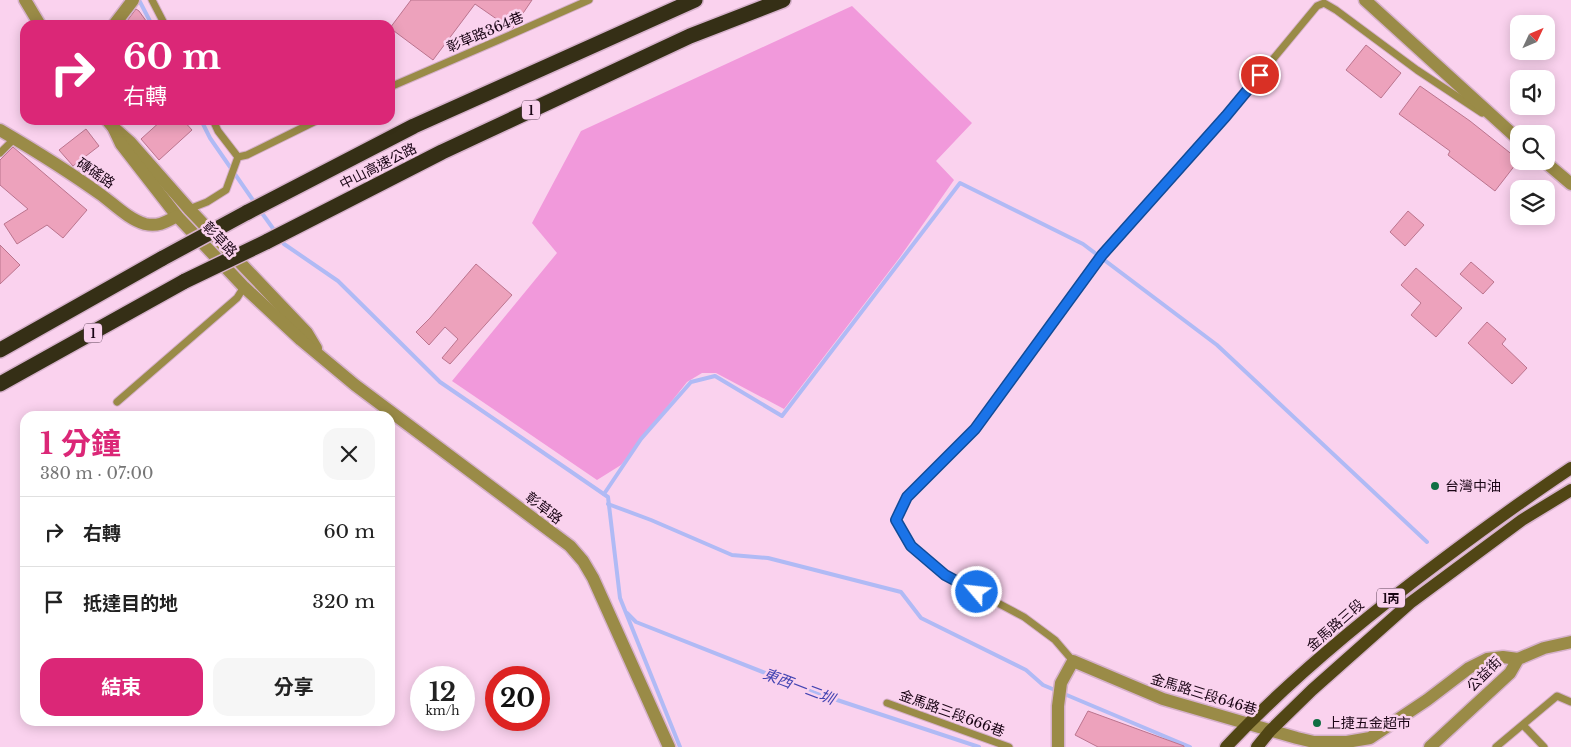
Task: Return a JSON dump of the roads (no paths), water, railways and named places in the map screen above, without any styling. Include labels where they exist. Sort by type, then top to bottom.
[{"type":"highway","name":"中山高速公路","points":[[0,350],[248,211],[414,126],[695,0]]},
{"type":"highway","name":"中山高速公路","points":[[0,384],[186,281],[269,241],[442,152],[672,44],[783,0]]},
{"type":"main road","name":"金馬路三段","points":[[1226,747],[1282,691],[1373,612],[1519,502],[1571,468]]},
{"type":"main road","name":"1丙","points":[[1257,747],[1270,731],[1312,690],[1410,603],[1522,520],[1571,490]]},
{"type":"main road","points":[[1485,528],[1495,541]]},
{"type":"street","points":[[25,0],[37,20]]},
{"type":"street","points":[[1365,0],[1510,132]]},
{"type":"street","points":[[118,20],[132,1]]},
{"type":"street","name":"彰草路","points":[[111,125],[130,142],[189,209],[307,333],[322,358]]},
{"type":"street","name":"彰草路","points":[[111,125],[121,144],[177,216],[244,287],[322,358],[390,411]]},
{"type":"street","name":"磚磘路","points":[[0,130],[100,194],[137,221],[161,225],[177,216]]},
{"type":"street","points":[[1555,170],[1571,184]]},
{"type":"street","name":"彰草路","points":[[395,415],[570,546],[583,560],[670,747]]},
{"type":"street","name":"公益街","points":[[1430,747],[1510,673],[1518,659],[1544,648],[1571,642]]},
{"type":"street","name":"金馬路三段646巷","points":[[1074,661],[1163,699],[1270,731],[1314,742],[1347,742],[1370,738],[1427,700],[1468,668],[1487,659],[1503,657],[1518,659]]},
{"type":"street","points":[[1058,747],[1061,683],[1074,661]]},
{"type":"lane","points":[[152,0],[162,20]]},
{"type":"lane","name":"彰草路364巷","points":[[395,85],[589,0]]},
{"type":"lane","points":[[1074,661],[1055,640],[1024,617],[945,575],[911,546],[896,520],[907,497],[975,429],[1102,255],[1226,116],[1317,6],[1324,3],[1336,10],[1417,70],[1501,125]]},
{"type":"lane","points":[[215,125],[237,159]]},
{"type":"lane","points":[[237,159],[247,156],[308,125]]},
{"type":"lane","points":[[0,153],[14,139]]},
{"type":"lane","points":[[189,209],[207,202],[226,190],[237,159]]},
{"type":"lane","points":[[117,402],[237,298],[244,287]]},
{"type":"lane","points":[[1496,747],[1557,696],[1571,702]]},
{"type":"lane","name":"金馬路三段666巷","points":[[887,703],[1009,747]]},
{"type":"lane","points":[[1523,725],[1544,747]]},
{"type":"waterway","points":[[139,0],[149,20]]},
{"type":"waterway","points":[[204,125],[210,138],[255,203]]},
{"type":"waterway","points":[[604,494],[641,439],[691,382],[715,376],[782,416],[960,183],[1083,244],[1217,345],[1427,542]]},
{"type":"waterway","points":[[259,209],[277,234]]},
{"type":"waterway","points":[[281,240],[338,281],[440,382],[608,497],[620,598],[680,747]]},
{"type":"waterway","points":[[608,504],[651,520],[732,555],[768,558],[901,592],[921,618],[1026,670],[1043,685],[1190,747]]},
{"type":"waterway","name":"東西一二圳","points":[[627,613],[636,622],[816,693],[979,747]]},
{"type":"place","name":"台灣中油","points":[[1435,486]]},
{"type":"place","name":"上捷五金超市","points":[[1317,723]]}]
